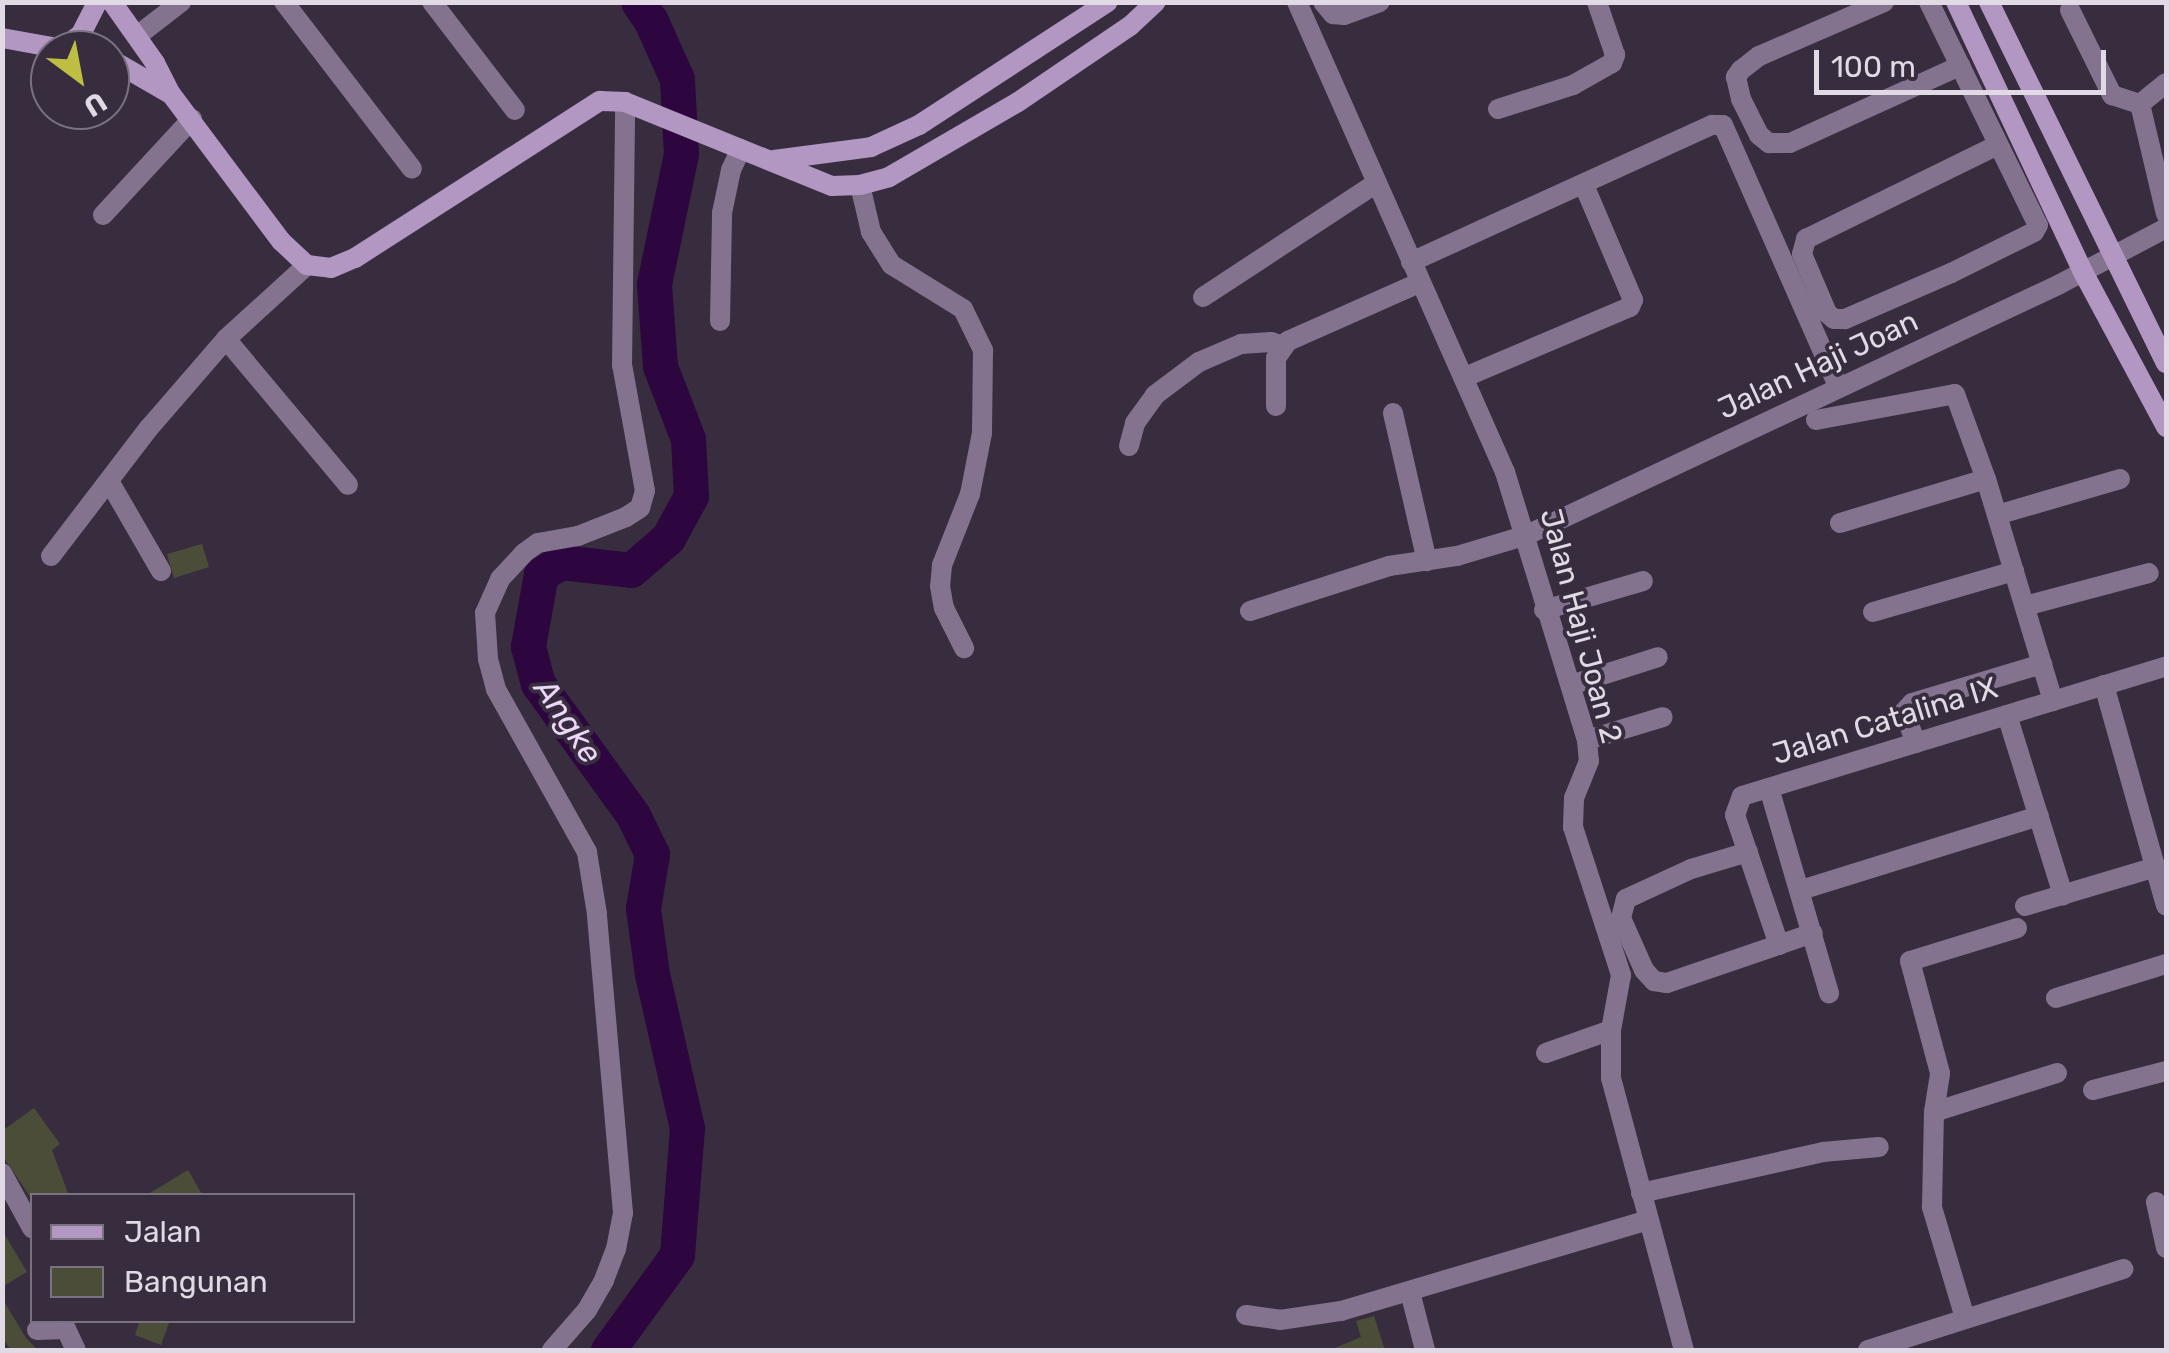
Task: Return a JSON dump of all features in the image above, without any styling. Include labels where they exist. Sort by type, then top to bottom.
[{"type":"main road","points":[[84,30],[97,2]]},
{"type":"main road","points":[[112,2],[171,94],[281,240],[307,265],[331,268],[356,258],[600,101],[626,102],[832,186],[860,186],[888,178],[1018,102],[1130,26],[1156,2]]},
{"type":"main road","points":[[774,160],[871,147],[919,125],[1108,2]]},
{"type":"main road","points":[[1956,2],[2082,272],[2166,426]]},
{"type":"main road","points":[[1990,2],[2112,254],[2158,325],[2166,363]]},
{"type":"main road","points":[[2,38],[30,43]]},
{"type":"main road","points":[[130,70],[171,94]]},
{"type":"street","points":[[137,36],[180,2]]},
{"type":"street","points":[[284,2],[412,168]]},
{"type":"street","points":[[432,2],[515,110]]},
{"type":"street","name":"Jalan Haji Joan 2","points":[[1297,2],[1375,184],[1465,377],[1527,535],[1544,610],[1587,740],[1589,762],[1574,798],[1573,828],[1621,974],[1611,1030],[1612,1078],[1684,1350]]},
{"type":"street","points":[[1328,8],[1380,2]]},
{"type":"street","points":[[1498,110],[1574,85],[1612,62],[1612,44],[1597,2]]},
{"type":"street","points":[[1884,2],[1857,8],[1759,56],[1740,70],[1736,76],[1741,100],[1751,124],[1769,143],[1790,143],[1960,66]]},
{"type":"street","points":[[1929,2],[2035,217],[2034,232],[1845,318],[1834,319],[1827,312],[1802,254],[1806,239],[1998,145]]},
{"type":"street","points":[[2070,10],[2112,95],[2140,104]]},
{"type":"street","points":[[2140,104],[2166,83]]},
{"type":"street","points":[[552,1350],[587,1310],[604,1280],[623,1213],[598,914],[587,852],[496,689],[488,659],[485,613],[500,579],[538,543],[578,536],[626,517],[640,508],[645,491],[622,365],[626,102]]},
{"type":"street","points":[[2140,104],[2166,214]]},
{"type":"street","points":[[103,214],[192,118]]},
{"type":"street","points":[[1412,262],[1712,125],[1726,128],[1839,388]]},
{"type":"street","points":[[720,321],[722,213],[731,170],[731,145]]},
{"type":"street","points":[[1203,297],[1375,184]]},
{"type":"street","points":[[1465,377],[1630,307],[1632,300],[1584,185]]},
{"type":"street","points":[[860,186],[871,232],[892,264],[963,309],[984,350],[982,433],[970,494],[942,565],[940,586],[944,608],[964,648]]},
{"type":"street","name":"Jalan Haji Joan","points":[[1250,611],[1389,566],[1427,561],[1527,535],[2082,272],[2166,228]]},
{"type":"street","points":[[51,556],[226,340],[307,265]]},
{"type":"street","points":[[1276,406],[1276,358],[1283,346],[1421,282]]},
{"type":"street","points":[[226,340],[348,485]]},
{"type":"street","points":[[1129,446],[1135,423],[1154,395],[1199,362],[1241,344],[1271,342],[1283,346]]},
{"type":"street","points":[[1816,420],[1954,394],[1986,479],[2053,701]]},
{"type":"street","points":[[1394,413],[1427,561]]},
{"type":"street","points":[[1840,522],[1986,479]]},
{"type":"street","points":[[1997,515],[2120,479]]},
{"type":"street","points":[[109,481],[160,572]]},
{"type":"street","points":[[1873,612],[2014,571]]},
{"type":"street","points":[[2025,606],[2149,573]]},
{"type":"street","points":[[1544,610],[1644,581]]},
{"type":"street","points":[[1571,686],[1658,658]]},
{"type":"street","points":[[1916,743],[1904,712],[1912,703],[2042,664]]},
{"type":"street","name":"Jalan Catalina IX","points":[[1748,852],[1735,815],[1737,802],[1748,793],[2166,666]]},
{"type":"street","points":[[2104,685],[2157,840],[2156,867],[2166,905]]},
{"type":"street","points":[[2007,715],[2063,895]]},
{"type":"street","points":[[1587,740],[1663,716]]},
{"type":"street","points":[[1769,788],[1829,993]]},
{"type":"street","points":[[1801,890],[2039,816]]},
{"type":"street","points":[[1778,945],[1748,852],[1631,894],[1621,911],[1629,940],[1644,970],[1660,983],[1778,945],[1813,933]]},
{"type":"street","points":[[2026,906],[2156,867]]},
{"type":"street","points":[[1965,1318],[1932,1207],[1934,1112],[1940,1073],[1910,962],[2016,928]]},
{"type":"street","points":[[2056,998],[2166,964]]},
{"type":"street","points":[[1546,1053],[1611,1030]]},
{"type":"street","points":[[2093,1090],[2166,1072]]},
{"type":"street","points":[[1934,1112],[2057,1073]]},
{"type":"street","points":[[1640,1193],[1824,1152],[1879,1147]]},
{"type":"street","points":[[2,1173],[30,1224]]},
{"type":"street","points":[[2156,1202],[2166,1248]]},
{"type":"street","points":[[1246,1314],[1280,1320],[1311,1317],[1410,1292],[1649,1220]]},
{"type":"street","points":[[1868,1350],[2123,1269]]},
{"type":"street","points":[[1410,1292],[1425,1350]]},
{"type":"street","points":[[35,1334],[66,1329],[76,1350]]},
{"type":"building","points":[[202,544],[209,567],[174,578],[167,554]]},
{"type":"building","points":[[34,1108],[60,1144],[52,1150],[68,1193],[30,1193],[30,1197],[2,1155],[2,1131]]},
{"type":"building","points":[[188,1170],[201,1193],[150,1193]]},
{"type":"building","points":[[2,1230],[27,1272],[2,1287]]},
{"type":"building","points":[[2,1298],[26,1338],[38,1350],[11,1350],[2,1338]]},
{"type":"building","points":[[1374,1316],[1385,1350],[1330,1350],[1361,1337],[1356,1321]]},
{"type":"building","points":[[139,1323],[169,1323],[161,1345],[135,1335]]},
{"type":"waterway","name":"Angke","points":[[608,1350],[677,1255],[687,1128],[652,974],[643,908],[652,854],[633,815],[538,684],[528,646],[541,574],[561,562],[631,570],[668,538],[691,496],[688,439],[660,366],[654,284],[681,154],[677,79],[651,21],[638,2]]}]
